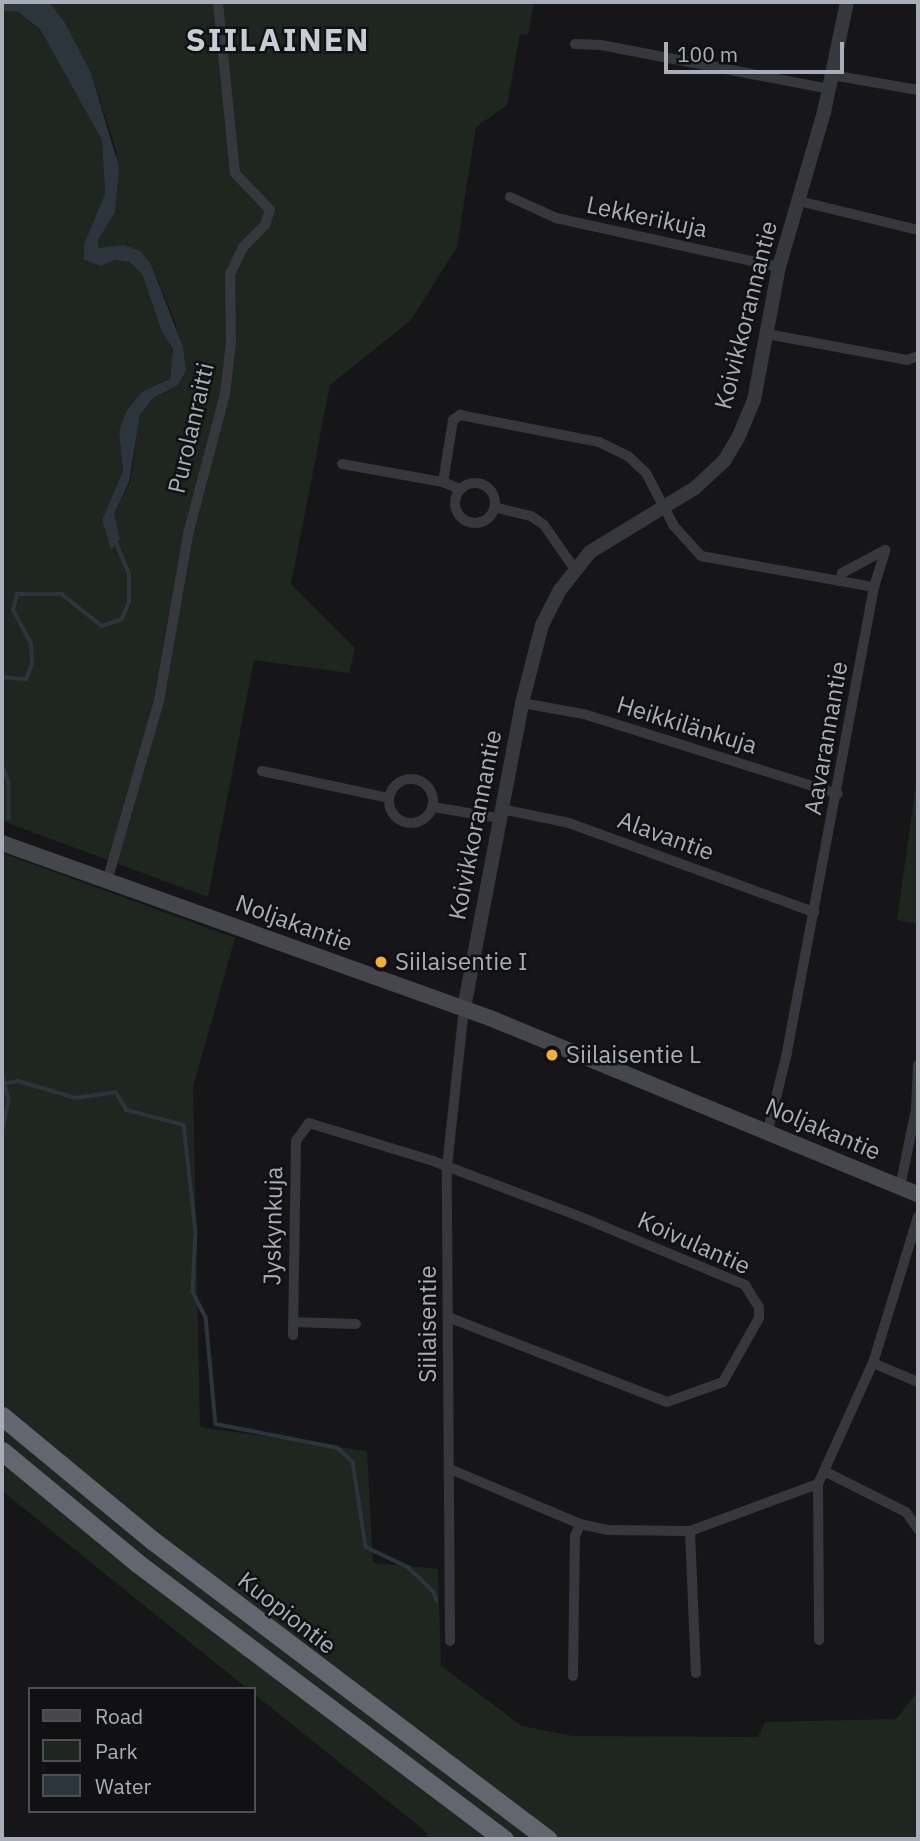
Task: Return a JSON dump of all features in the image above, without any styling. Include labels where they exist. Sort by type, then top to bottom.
[{"type":"highway","name":"Kuopiontie","points":[[2,1416],[152,1540],[548,1839]]},
{"type":"highway","points":[[2,1451],[136,1562],[504,1839]]},
{"type":"main road","name":"Noljakantie","points":[[2,843],[464,1008],[768,1130],[918,1194]]},
{"type":"street","name":"Purolanraitti","points":[[107,881],[159,701],[188,534],[225,394],[231,342],[229,274],[243,247],[265,225],[270,210],[234,173],[218,2]]},
{"type":"street","name":"Koivikkorannantie","points":[[464,1008],[522,703],[542,625],[574,568],[614,534],[664,507],[707,479],[738,438],[754,400],[779,267],[830,82],[847,2]]},
{"type":"street","points":[[575,44],[601,45],[830,82],[918,90]]},
{"type":"street","name":"Lekkerikuja","points":[[510,197],[556,218],[779,267]]},
{"type":"street","points":[[799,201],[918,230]]},
{"type":"street","points":[[766,334],[907,360],[918,356]]},
{"type":"street","points":[[443,482],[453,421],[470,414],[599,442],[638,464],[692,551],[701,556],[874,587]]},
{"type":"street","points":[[342,464],[443,482],[460,489],[481,484],[492,493],[494,507],[486,519],[465,521],[455,503],[460,489]]},
{"type":"street","points":[[494,507],[530,516],[544,525],[574,568]]},
{"type":"street","name":"Aavarannantie","points":[[768,1130],[838,794],[874,587],[885,550],[842,573],[840,580]]},
{"type":"street","name":"Heikkilänkuja","points":[[522,703],[584,714],[838,794]]},
{"type":"street","points":[[262,771],[389,798]]},
{"type":"street","points":[[414,779],[431,790],[433,807],[421,821],[405,822],[392,812],[389,798],[395,786],[414,779]]},
{"type":"street","name":"Alavantie","points":[[433,807],[569,823],[814,912]]},
{"type":"street","name":"Siilaisentie","points":[[450,1641],[447,1167],[464,1008]]},
{"type":"street","points":[[900,1187],[916,1109],[918,1065]]},
{"type":"street","name":"Jyskynkuja","points":[[293,1335],[296,1141],[309,1124],[447,1167]]},
{"type":"street","name":"Koivulantie","points":[[447,1167],[744,1285],[760,1307],[759,1318],[723,1382],[667,1402],[450,1318]]},
{"type":"street","points":[[819,1640],[818,1484],[873,1363],[918,1217]]},
{"type":"street","points":[[293,1322],[356,1324]]},
{"type":"street","points":[[873,1363],[918,1382]]},
{"type":"street","points":[[450,1469],[580,1524],[608,1530],[690,1531],[818,1484]]},
{"type":"street","points":[[824,1471],[906,1512],[918,1528]]},
{"type":"street","points":[[573,1676],[575,1536],[580,1524]]},
{"type":"street","points":[[690,1531],[696,1673]]},
{"type":"green space","points":[[49,2],[534,2],[528,35],[520,34],[507,105],[476,127],[457,247],[411,320],[330,385],[291,584],[355,648],[349,673],[254,660],[208,897],[2,821],[2,11],[18,12],[40,29],[102,139],[105,194],[84,244],[84,260],[101,266],[115,260],[130,262],[142,274],[162,332],[173,349],[170,379],[143,391],[119,430],[123,471],[102,520],[111,550],[120,539],[114,514],[130,482],[140,415],[152,398],[178,385],[186,371],[176,325],[151,263],[100,248],[98,240],[114,212],[116,150],[91,73]]},
{"type":"green space","points":[[918,770],[918,924],[897,920]]},
{"type":"green space","points":[[2,853],[235,938],[193,1087],[200,1427],[367,1451],[373,1563],[438,1569],[441,1666],[522,1726],[573,1736],[758,1737],[765,1722],[896,1719],[918,1691],[918,1839],[429,1839],[425,1831],[256,1696],[256,1687],[246,1687],[2,1491]]},
{"type":"water","points":[[2,2],[49,2],[65,23],[91,73],[119,167],[115,212],[98,240],[99,248],[124,245],[140,251],[151,264],[183,347],[186,371],[178,385],[153,398],[140,415],[129,482],[114,514],[120,539],[111,550],[102,520],[123,471],[119,431],[127,410],[143,391],[170,379],[173,349],[162,332],[142,274],[130,262],[115,260],[101,266],[84,260],[84,244],[105,194],[102,140],[40,29],[18,12],[2,11]]},
{"type":"waterway","points":[[2,677],[26,679],[32,664],[31,644],[13,610],[17,594],[62,594],[102,626],[122,619],[129,602],[129,574],[115,541]]},
{"type":"waterway","points":[[2,765],[9,782],[9,818]]},
{"type":"waterway","points":[[2,1072],[9,1101],[2,1133]]},
{"type":"waterway","points":[[7,1083],[18,1081],[76,1098],[116,1092],[127,1110],[184,1125],[196,1232],[193,1292],[206,1317],[216,1424],[338,1448],[353,1462],[366,1547],[408,1567],[434,1592],[437,1601]]},
{"type":"place","name":"Siilaisentie I","points":[[381,962]]},
{"type":"place","name":"Siilaisentie L","points":[[552,1055]]},
{"type":"district","name":"SIILAINEN","points":[[278,39]]}]
